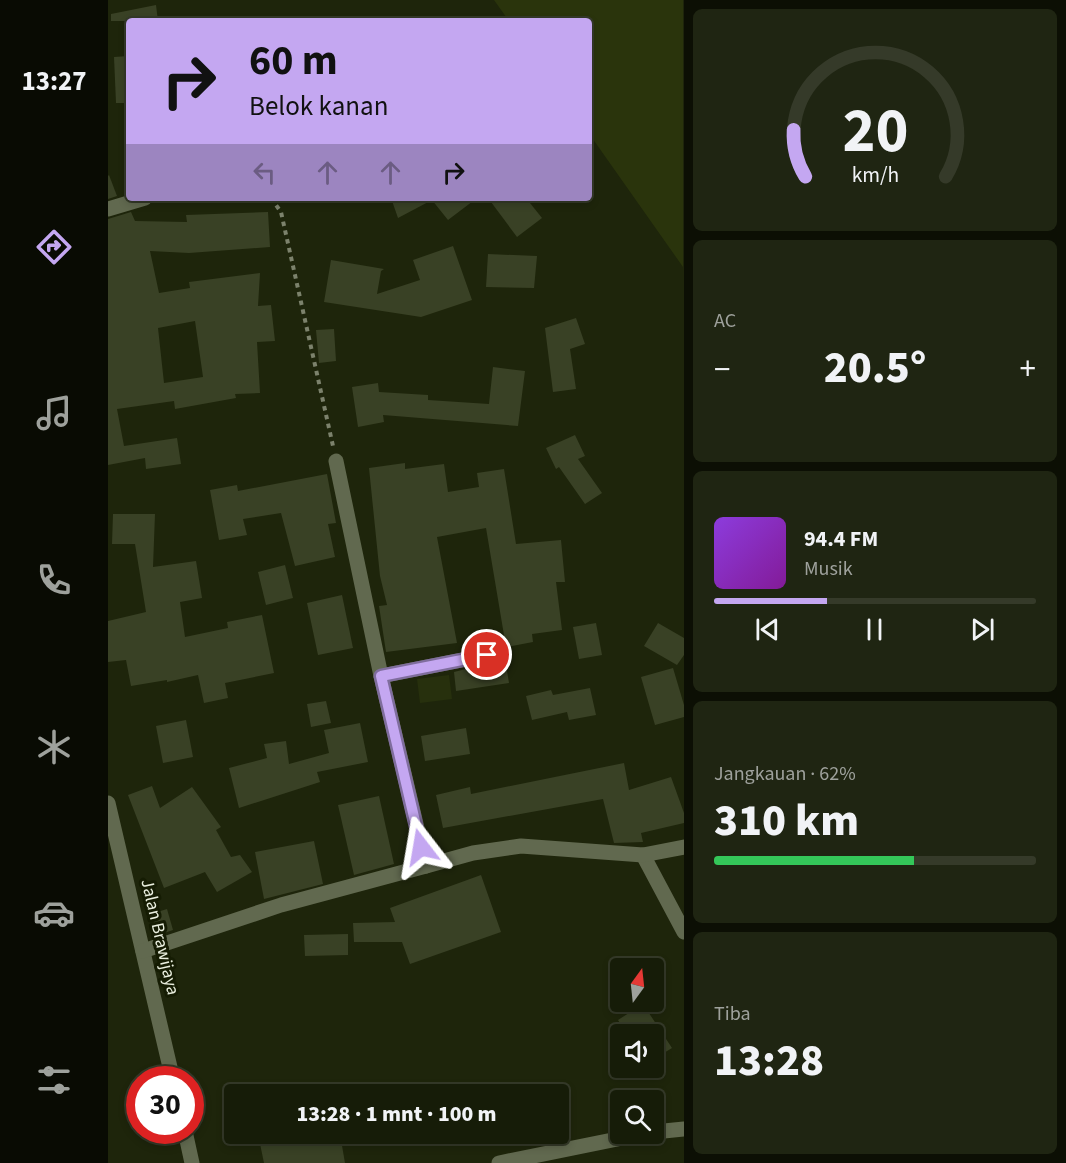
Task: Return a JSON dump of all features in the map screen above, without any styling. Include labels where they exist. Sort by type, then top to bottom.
[{"type":"street","points":[[108,209],[135,201]]},
{"type":"street","points":[[336,461],[381,676],[426,866]]},
{"type":"street","points":[[381,676],[487,655]]},
{"type":"street","name":"Jalan Brawijaya","points":[[108,803],[170,1066]]},
{"type":"street","points":[[143,951],[281,905],[473,853],[521,846],[643,855],[684,846]]},
{"type":"street","points":[[643,855],[684,932]]},
{"type":"street","points":[[664,1131],[684,1129]]},
{"type":"street","points":[[499,1163],[610,1140]]},
{"type":"street","points":[[188,1144],[192,1163]]},
{"type":"path","points":[[273,201],[281,212],[336,461]]},
{"type":"shaded area","points":[[494,0],[683,0],[683,267],[592,138],[592,18],[507,18]]},
{"type":"shaded area","points":[[449,675],[452,699],[420,703],[417,679]]},
{"type":"building","points":[[156,5],[158,18],[126,18],[126,21],[111,21],[111,14]]},
{"type":"building","points":[[126,56],[126,103],[116,103],[114,57]]},
{"type":"building","points":[[108,176],[117,196],[108,199]]},
{"type":"building","points":[[392,201],[430,201],[398,218]]},
{"type":"building","points":[[433,201],[473,201],[448,220]]},
{"type":"building","points":[[490,201],[528,201],[542,218],[517,237]]},
{"type":"building","points":[[131,212],[135,221],[187,222],[186,215],[268,212],[270,247],[189,253],[150,251],[159,293],[190,288],[189,282],[260,273],[258,306],[271,305],[275,341],[257,342],[260,393],[235,394],[236,398],[175,409],[174,401],[117,409],[124,446],[177,438],[181,464],[146,469],[145,458],[108,465],[108,219]],"holes":[[[195,321],[203,377],[164,383],[158,328]]]},
{"type":"building","points":[[453,246],[472,300],[421,317],[324,302],[331,260],[384,269],[381,271],[377,294],[420,280],[413,260]]},
{"type":"building","points":[[488,254],[537,256],[534,288],[486,287]]},
{"type":"building","points":[[576,318],[585,344],[570,349],[576,389],[553,392],[545,328]]},
{"type":"building","points":[[334,329],[336,361],[319,363],[316,330]]},
{"type":"building","points":[[493,367],[525,371],[518,426],[383,415],[384,422],[358,427],[352,387],[378,383],[379,392],[428,395],[428,400],[489,404]]},
{"type":"building","points":[[575,435],[585,456],[578,459],[602,493],[585,504],[559,467],[556,469],[546,448]]},
{"type":"building","points":[[405,463],[405,469],[444,464],[448,492],[479,487],[477,473],[504,469],[516,544],[561,540],[565,582],[556,582],[562,630],[532,634],[533,642],[506,647],[486,528],[437,537],[457,643],[386,652],[379,606],[387,605],[380,576],[369,468]]},
{"type":"building","points":[[327,474],[336,523],[328,524],[335,557],[295,566],[281,513],[243,519],[247,535],[219,540],[210,490],[237,485],[238,491]]},
{"type":"building","points":[[113,514],[155,514],[153,567],[196,561],[202,598],[180,602],[185,637],[228,628],[227,622],[262,615],[274,673],[225,683],[228,698],[204,703],[198,675],[167,682],[167,680],[131,686],[126,660],[108,662],[108,621],[146,612],[135,544],[112,544]]},
{"type":"building","points":[[285,565],[293,598],[266,605],[258,572]]},
{"type":"building","points":[[342,595],[353,648],[318,655],[307,603]]},
{"type":"building","points":[[596,623],[602,655],[579,659],[573,627]]},
{"type":"building","points":[[658,623],[684,638],[684,655],[677,665],[644,646]]},
{"type":"building","points":[[505,659],[509,683],[456,691],[454,672]]},
{"type":"building","points":[[673,668],[684,705],[684,717],[655,725],[641,677]]},
{"type":"building","points":[[590,688],[596,715],[569,720],[567,712],[532,720],[526,696],[551,690],[553,695]]},
{"type":"building","points":[[326,701],[331,723],[311,727],[307,704]]},
{"type":"building","points":[[186,720],[193,757],[163,763],[156,726]]},
{"type":"building","points":[[360,723],[368,762],[317,772],[320,782],[239,808],[229,768],[267,758],[264,744],[286,741],[289,764],[329,753],[324,730]]},
{"type":"building","points":[[466,728],[470,754],[425,761],[421,736]]},
{"type":"building","points":[[624,763],[629,790],[671,777],[684,813],[684,823],[641,833],[643,842],[614,843],[603,799],[443,828],[436,795],[470,787],[471,794]]},
{"type":"building","points":[[152,786],[160,808],[192,787],[221,827],[216,830],[231,857],[240,855],[252,872],[217,892],[205,872],[164,888],[128,795]]},
{"type":"building","points":[[379,796],[394,864],[354,875],[338,805]]},
{"type":"building","points":[[314,841],[323,884],[264,899],[255,852]]},
{"type":"building","points":[[481,875],[501,932],[410,964],[402,942],[354,942],[353,923],[395,922],[390,908]]},
{"type":"building","points":[[167,909],[173,930],[158,935],[151,914]]},
{"type":"building","points":[[348,934],[348,955],[305,956],[304,935]]},
{"type":"building","points":[[630,1012],[648,1012],[656,1024],[621,1024],[618,1020]]},
{"type":"building","points":[[664,1036],[672,1048],[664,1053]]},
{"type":"building","points":[[260,1144],[342,1144],[345,1163],[264,1163]]},
{"type":"route","points":[[421,847],[381,676],[487,655]]}]
